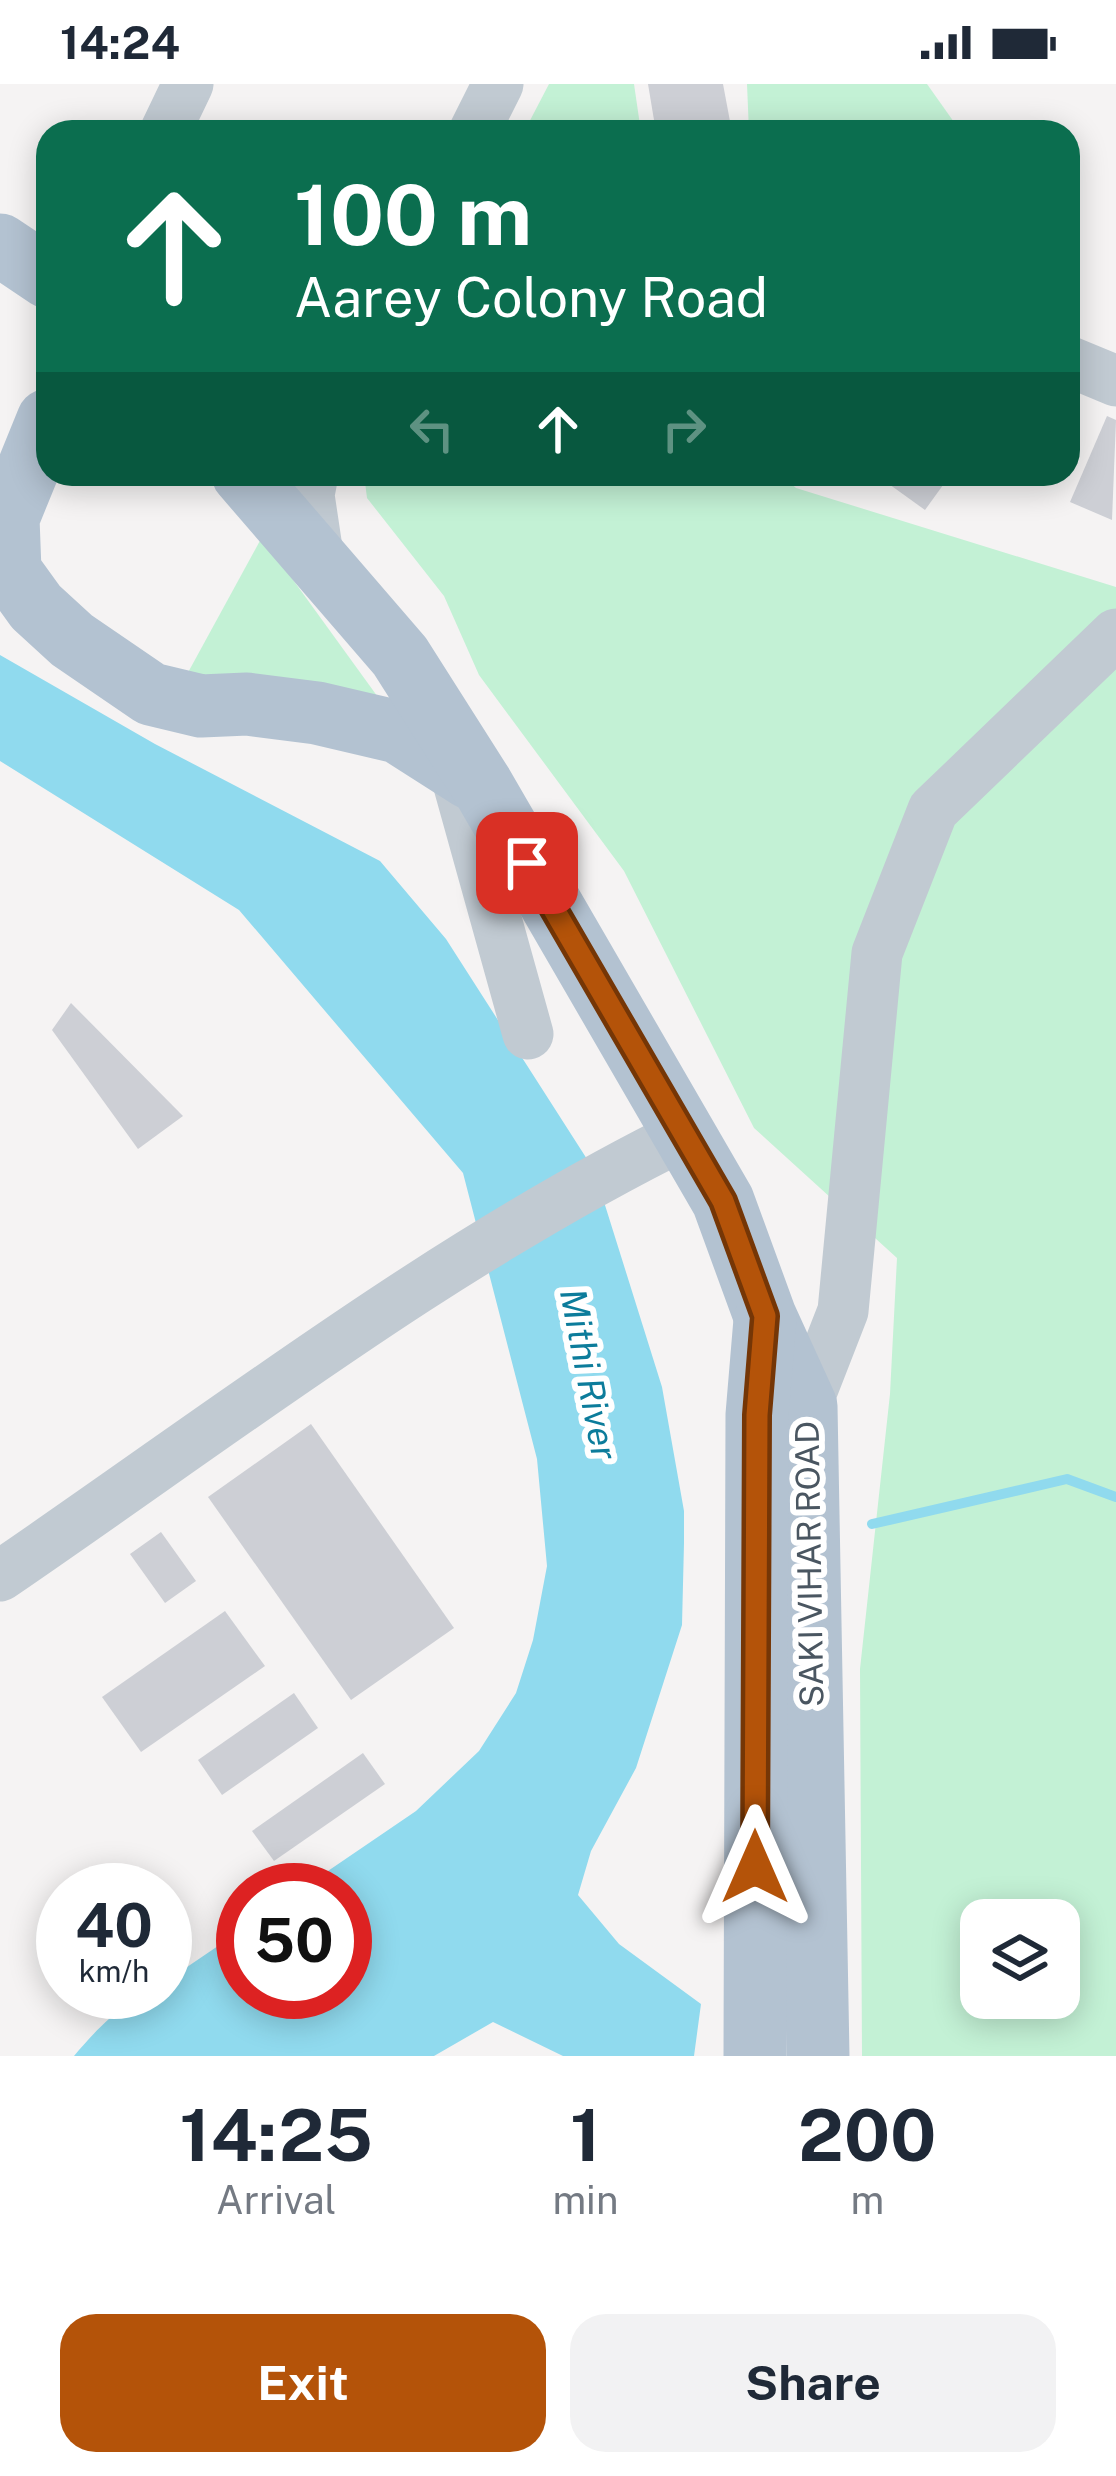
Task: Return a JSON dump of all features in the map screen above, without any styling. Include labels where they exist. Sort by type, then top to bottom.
[{"type":"main road","points":[[0,245],[36,269]]},
{"type":"main road","points":[[36,448],[4,523],[10,571],[36,607],[72,640],[151,694],[200,706],[247,704],[317,713],[398,733],[468,777]]},
{"type":"main road","points":[[254,486],[400,656],[468,777],[687,1133]]},
{"type":"main road","name":"SAKI VIHAR ROAD","points":[[687,1133],[723,1201],[765,1316],[782,1410],[818,2054]]},
{"type":"main road","name":"SAKI VIHAR ROAD","points":[[755,2052],[782,1410]]},
{"type":"main road","points":[[755,2052],[818,2054]]},
{"type":"street","points":[[171,120],[188,84]]},
{"type":"street","points":[[480,120],[498,84]]},
{"type":"street","points":[[1080,367],[1116,381]]},
{"type":"street","points":[[311,486],[318,555]]},
{"type":"street","points":[[782,1410],[843,1311],[877,953],[934,810],[1116,634]]},
{"type":"street","points":[[468,777],[528,1034]]},
{"type":"street","points":[[0,1576],[457,1264],[614,1169],[687,1133]]},
{"type":"green space","points":[[549,84],[634,84],[639,120],[530,120]]},
{"type":"green space","points":[[747,84],[927,84],[952,120],[748,120]]},
{"type":"green space","points":[[366,486],[794,486],[1116,587],[1116,2056],[862,2056],[860,1669],[890,1394],[897,1258],[754,1128],[624,871],[479,675],[444,596],[367,498]]},
{"type":"green space","points":[[262,537],[388,711],[185,678]]},
{"type":"water","name":"Mithi River","points":[[0,655],[155,744],[380,861],[446,939],[594,1170],[662,1387],[684,1511],[684,1543],[682,1625],[636,1768],[591,1851],[578,1895],[619,1944],[701,2004],[694,2056],[563,2056],[493,2022],[434,2056],[74,2056],[110,2019],[192,2019],[192,1964],[216,1947],[216,2019],[372,2019],[372,1863],[340,1863],[416,1811],[479,1751],[516,1693],[533,1640],[547,1566],[537,1459],[463,1173],[239,910],[0,761]]},
{"type":"building","points":[[648,84],[723,84],[730,120],[654,120]]},
{"type":"building","points":[[1107,416],[1116,420],[1112,520],[1070,502]]},
{"type":"building","points":[[892,486],[942,486],[925,510]]},
{"type":"building","points":[[71,1003],[183,1116],[138,1149],[52,1030]]},
{"type":"building","points":[[311,1424],[454,1628],[351,1700],[208,1497]]},
{"type":"building","points":[[161,1532],[196,1581],[165,1603],[130,1554]]},
{"type":"building","points":[[225,1611],[265,1666],[141,1752],[102,1697]]},
{"type":"building","points":[[294,1693],[318,1728],[222,1795],[198,1760]]},
{"type":"building","points":[[363,1753],[385,1784],[274,1861],[252,1831]]},
{"type":"waterway","points":[[872,1524],[1067,1479],[1116,1497]]},
{"type":"route","points":[[527,863],[723,1201],[765,1316],[757,1415],[755,1867]]}]
